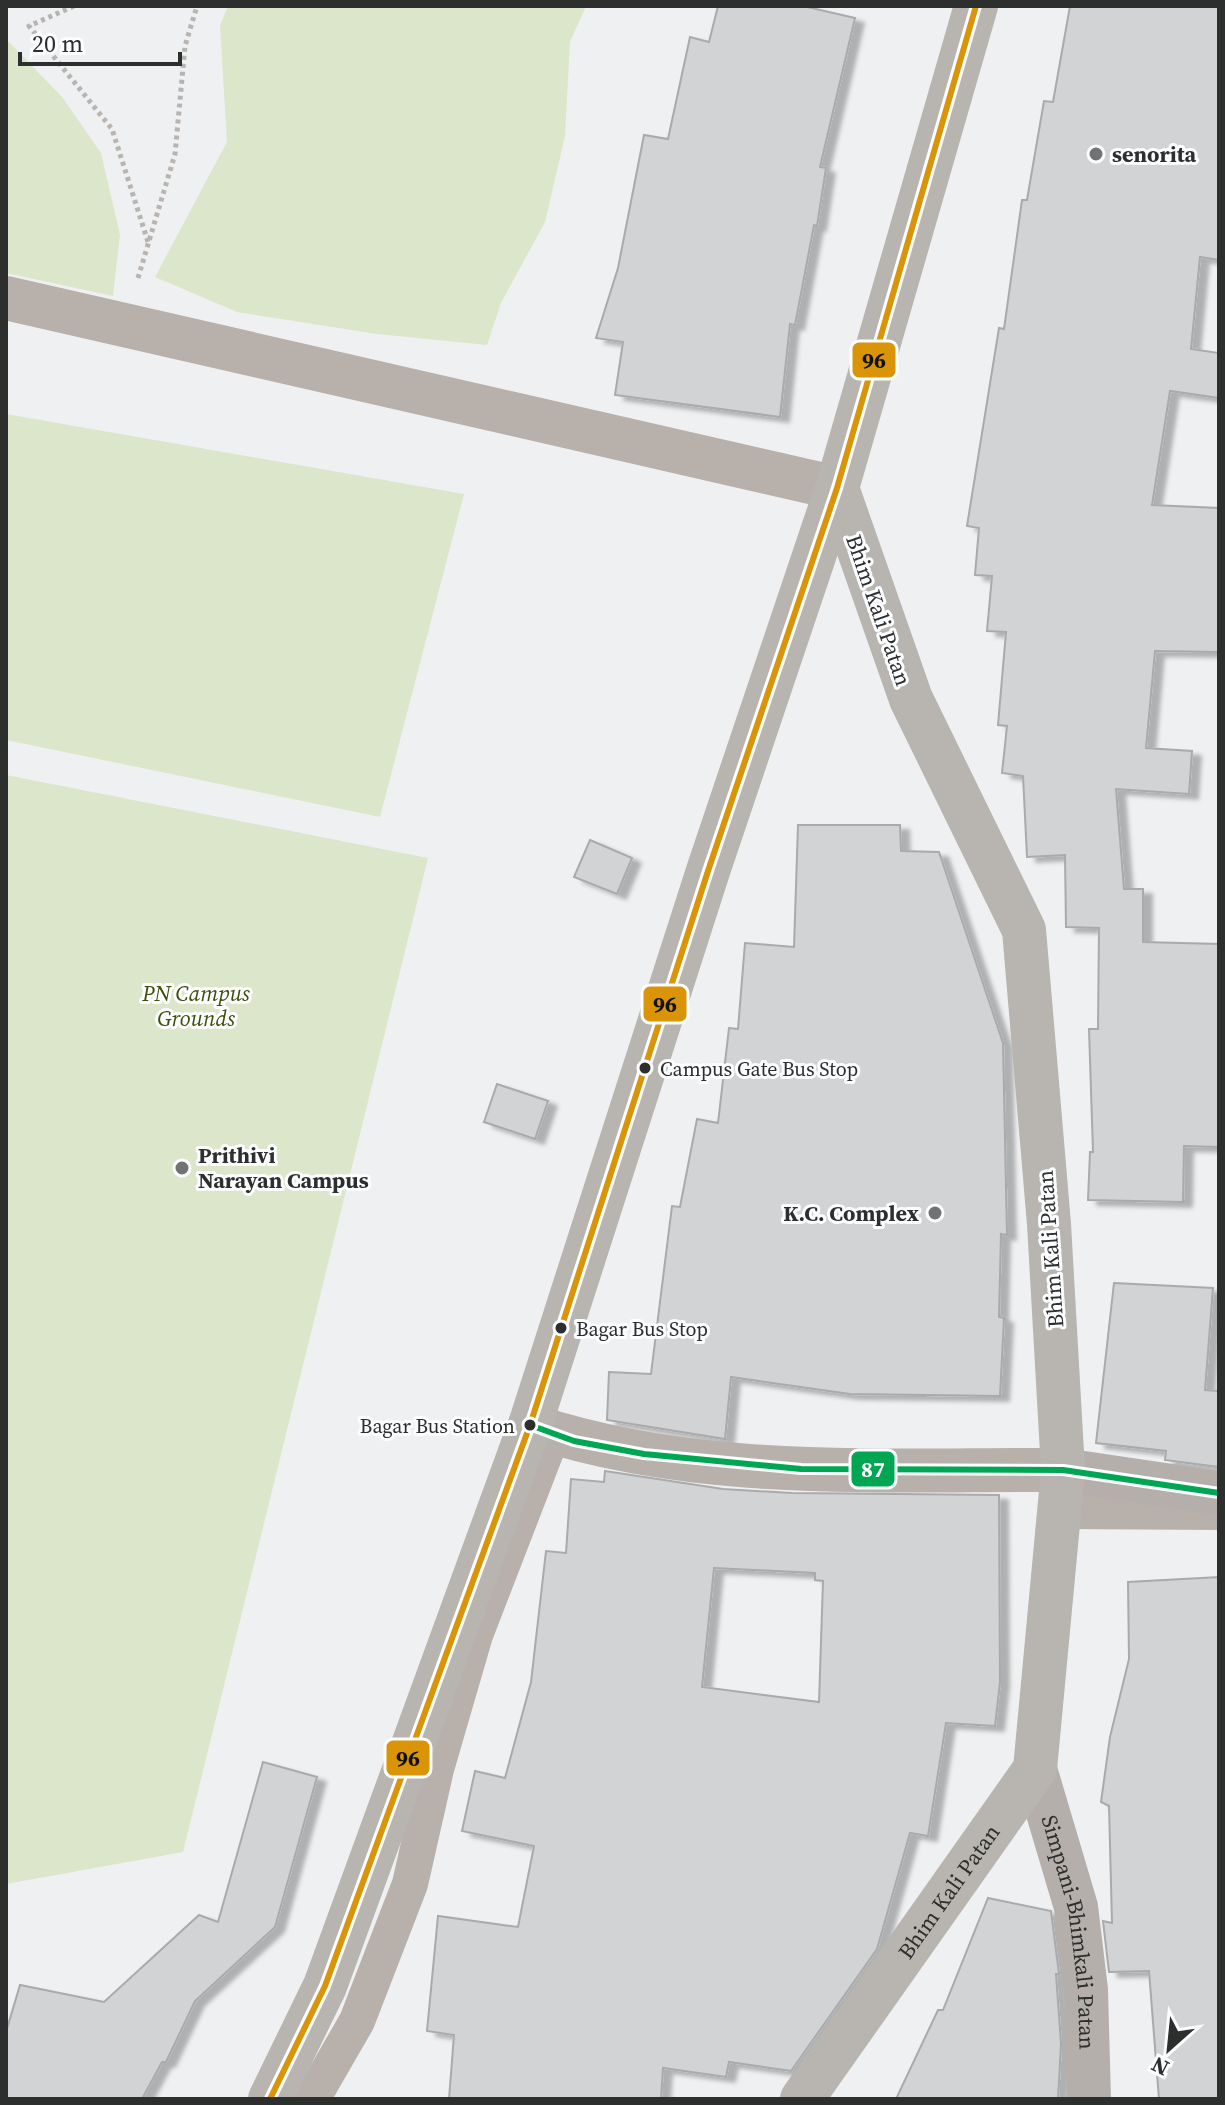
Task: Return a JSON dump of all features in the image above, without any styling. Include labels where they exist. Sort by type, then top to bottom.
[{"type":"main road","points":[[837,488],[976,6]]},
{"type":"main road","name":"Bhim Kali Patan","points":[[270,2099],[325,1986],[541,1429],[708,871],[837,488]]},
{"type":"main road","name":"Bhim Kali Patan","points":[[802,2099],[1035,1769],[1062,1491],[1049,1224],[1024,930],[911,699],[837,488]]},
{"type":"main road","points":[[1062,1491],[1219,1493]]},
{"type":"main road","name":"Simpani-Bhimkali Patan","points":[[1035,1769],[1076,1907],[1086,1990],[1089,2099]]},
{"type":"street","points":[[6,298],[837,488]]},
{"type":"street","points":[[312,2099],[357,2021],[410,1884],[436,1769],[541,1429],[574,1441],[644,1454],[1062,1491],[1219,1512]]},
{"type":"path","points":[[74,6],[29,26],[112,129],[149,246],[175,154],[185,46],[197,6]]},
{"type":"green space","points":[[228,6],[586,6],[570,42],[565,136],[545,222],[501,303],[487,345],[377,334],[237,312],[155,277],[227,142],[220,26]]},
{"type":"green space","points":[[6,39],[62,97],[101,153],[120,235],[113,296],[6,273]]},
{"type":"green space","points":[[6,414],[464,494],[380,817],[6,740]]},
{"type":"green space","name":"PN Campus Grounds","points":[[6,775],[428,858],[183,1852],[6,1884]]},
{"type":"building","points":[[718,6],[803,6],[855,18],[820,167],[826,168],[817,226],[814,225],[795,325],[790,324],[780,417],[615,395],[623,342],[596,338],[618,268],[644,135],[668,139],[690,37],[709,42]]},
{"type":"building","points":[[1070,6],[1219,6],[1219,260],[1200,257],[1191,349],[1219,353],[1219,398],[1170,391],[1152,505],[1219,508],[1219,652],[1155,651],[1146,748],[1192,751],[1189,794],[1116,789],[1124,889],[1143,889],[1143,942],[1219,944],[1219,1147],[1184,1146],[1183,1202],[1088,1200],[1090,1152],[1093,1152],[1089,1029],[1098,1029],[1099,928],[1066,927],[1065,855],[1027,857],[1023,776],[1002,773],[1007,726],[998,725],[1006,632],[987,631],[992,576],[975,575],[979,528],[967,526],[999,328],[1004,329],[1022,200],[1027,200],[1044,101],[1053,102]]},
{"type":"building","points":[[798,825],[900,825],[901,851],[939,852],[1003,1043],[1007,1235],[1001,1234],[999,1317],[1004,1318],[1000,1396],[850,1394],[731,1377],[725,1439],[607,1420],[609,1372],[651,1374],[672,1206],[680,1207],[697,1119],[718,1123],[729,1028],[738,1029],[745,943],[794,947]]},
{"type":"building","points":[[590,840],[632,858],[617,894],[574,877]]},
{"type":"building","points":[[497,1084],[548,1101],[535,1139],[484,1122]]},
{"type":"building","points":[[1114,1283],[1213,1288],[1205,1390],[1219,1391],[1219,1467],[1165,1460],[1166,1451],[1096,1443]]},
{"type":"building","points":[[605,1471],[723,1489],[792,1493],[999,1495],[1000,1682],[995,1726],[946,1723],[928,1836],[910,1833],[877,1949],[791,2071],[729,2062],[726,2077],[663,2068],[661,2099],[449,2099],[454,2035],[427,2031],[438,1916],[518,1927],[534,1846],[462,1831],[475,1771],[505,1778],[531,1682],[546,1551],[566,1553],[571,1479],[604,1482]],"holes":[[[714,1568],[815,1573],[815,1580],[823,1581],[819,1702],[702,1687]]]},
{"type":"building","points":[[1219,1577],[1219,2099],[1159,2099],[1149,1971],[1109,1972],[1103,1921],[1112,1923],[1109,1806],[1101,1802],[1110,1737],[1129,1659],[1128,1582]]},
{"type":"building","points":[[263,1762],[317,1777],[275,1927],[195,2001],[166,2062],[162,2062],[142,2099],[6,2099],[6,2032],[20,1985],[104,2002],[199,1915],[218,1922]]},
{"type":"building","points":[[988,1898],[1051,1911],[1059,1974],[1056,1974],[1061,2044],[1058,2099],[896,2099],[938,2010],[943,2010]]},
{"type":"transit line","name":"96","points":[[270,2099],[325,1986],[530,1425],[708,871],[837,488],[976,6]]},
{"type":"transit line","name":"87","points":[[530,1425],[574,1441],[644,1454],[801,1469],[1063,1470],[1219,1493]]},
{"type":"place","name":"senorita","points":[[1096,154]]},
{"type":"place","name":"Campus Gate Bus Stop","points":[[645,1068]]},
{"type":"place","name":"Prithivi Narayan Campus","points":[[182,1168]]},
{"type":"place","name":"K.C. Complex","points":[[935,1213]]},
{"type":"place","name":"Bagar Bus Stop","points":[[561,1328]]},
{"type":"place","name":"Bagar Bus Station","points":[[530,1425]]}]
